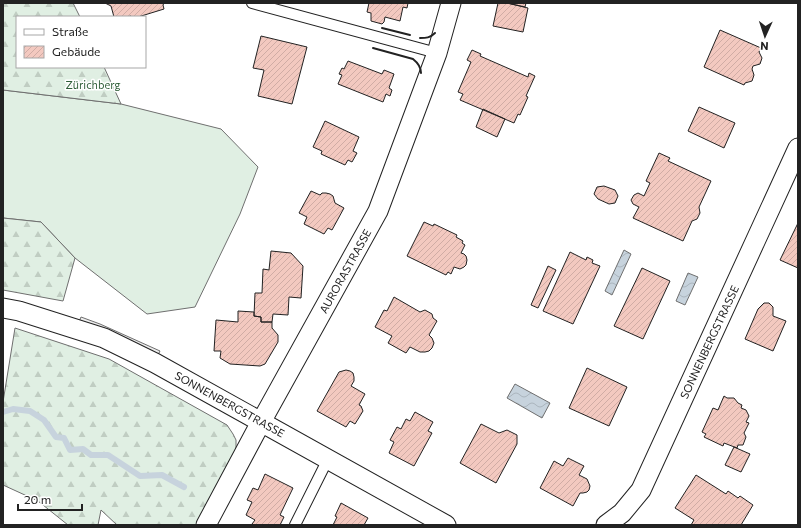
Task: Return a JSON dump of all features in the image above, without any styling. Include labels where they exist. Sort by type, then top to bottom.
[{"type":"street","name":"AURORASTRASSE","points":[[206,525],[261,422],[378,211],[437,53],[451,3]]},
{"type":"street","name":"SONNENBERGSTRASSE","points":[[606,525],[622,513],[641,490],[798,148]]},
{"type":"street","name":"SONNENBERGSTRASSE","points":[[3,308],[19,311],[104,338],[155,363],[446,525]]},
{"type":"lane","points":[[252,3],[437,53]]},
{"type":"lane","points":[[295,525],[328,459]]},
{"type":"green space","name":"Zürichberg","points":[[3,3],[73,3],[80,16],[16,16],[16,68],[104,68],[121,104],[3,90]]},
{"type":"green space","points":[[3,90],[121,104],[221,129],[258,167],[240,214],[195,307],[147,314],[75,258],[41,222],[3,218]]},
{"type":"green space","points":[[3,218],[41,222],[75,258],[63,301],[3,290]]},
{"type":"green space","points":[[15,328],[109,359],[227,425],[236,440],[236,454],[200,525],[117,525],[101,510],[98,525],[68,525],[38,501],[3,485],[3,402]]},
{"type":"shaded area","points":[[81,317],[160,351],[157,357],[78,324]]},
{"type":"water","points":[[624,250],[631,254],[612,295],[605,291]]},
{"type":"water","points":[[688,273],[698,277],[685,305],[676,301]]},
{"type":"water","points":[[515,384],[550,403],[542,418],[507,398]]},
{"type":"building","points":[[105,3],[164,3],[164,9],[141,16],[114,16],[111,6]]},
{"type":"building","points":[[369,3],[408,3],[407,8],[403,7],[400,21],[385,17],[382,24],[371,21],[371,13],[367,12]]},
{"type":"building","points":[[498,3],[507,3],[528,8],[523,32],[493,26]]},
{"type":"building","points":[[507,3],[526,3],[525,7]]},
{"type":"building","points":[[720,30],[761,48],[759,52],[762,58],[760,64],[753,66],[752,69],[754,75],[752,81],[745,83],[744,85],[704,67]]},
{"type":"building","points":[[261,36],[307,47],[292,104],[258,96],[264,70],[253,68]]},
{"type":"building","points":[[472,50],[481,54],[480,56],[528,77],[529,73],[535,76],[526,96],[528,97],[520,115],[518,114],[514,123],[460,100],[463,94],[458,92],[471,62],[467,60]]},
{"type":"building","points":[[348,61],[382,74],[384,70],[394,74],[389,88],[392,90],[390,96],[386,94],[383,102],[338,84],[342,75],[339,74],[342,68],[344,69]]},
{"type":"building","points":[[699,107],[735,123],[724,148],[688,131]]},
{"type":"building","points":[[483,109],[505,119],[497,137],[476,127]]},
{"type":"building","points":[[325,121],[359,137],[353,151],[357,153],[352,162],[348,160],[345,165],[321,154],[322,151],[313,147]]},
{"type":"building","points":[[659,153],[670,158],[668,161],[711,181],[699,207],[700,213],[697,219],[692,221],[683,241],[633,218],[639,207],[633,204],[631,200],[634,195],[638,193],[644,196],[650,183],[646,181]]},
{"type":"building","points":[[604,186],[615,190],[618,196],[615,203],[609,204],[598,199],[594,194],[597,187]]},
{"type":"building","points":[[311,191],[320,195],[322,193],[330,194],[333,196],[335,203],[344,208],[332,230],[328,228],[324,234],[304,224],[307,217],[299,213]]},
{"type":"building","points":[[424,222],[433,226],[434,224],[457,235],[456,237],[463,241],[462,243],[465,245],[461,253],[466,256],[467,260],[464,267],[460,269],[454,267],[451,274],[448,272],[446,275],[407,256]]},
{"type":"building","points":[[798,223],[798,268],[780,260]]},
{"type":"building","points":[[271,251],[291,253],[303,266],[301,298],[289,297],[288,315],[273,314],[272,322],[261,322],[261,317],[254,316],[255,293],[262,293],[263,269],[269,270]]},
{"type":"building","points":[[570,252],[586,260],[587,257],[593,260],[592,263],[600,266],[573,324],[543,311]]},
{"type":"building","points":[[548,266],[556,270],[538,308],[531,305]]},
{"type":"building","points":[[642,268],[670,281],[643,339],[614,326]]},
{"type":"building","points":[[394,297],[420,312],[425,310],[432,314],[433,318],[437,321],[429,335],[434,343],[429,351],[420,352],[410,347],[406,353],[388,343],[392,336],[375,327],[384,310],[387,311]]},
{"type":"building","points":[[764,303],[769,303],[773,307],[773,316],[786,321],[773,351],[745,339],[758,309]]},
{"type":"building","points":[[238,311],[254,312],[254,316],[261,317],[261,322],[272,322],[272,328],[278,335],[278,342],[265,364],[260,366],[230,364],[220,358],[221,351],[214,351],[216,320],[238,322]]},
{"type":"building","points":[[587,368],[627,387],[609,426],[569,408]]},
{"type":"building","points":[[346,370],[353,373],[354,381],[351,386],[365,394],[359,405],[363,411],[355,424],[350,421],[346,427],[317,411],[339,372]]},
{"type":"building","points":[[724,396],[727,398],[734,398],[742,405],[741,408],[746,410],[749,416],[746,422],[749,423],[744,433],[746,437],[743,445],[738,445],[737,448],[724,443],[723,446],[704,437],[706,434],[702,432],[713,408],[718,410]]},
{"type":"building","points":[[415,412],[433,422],[428,431],[432,433],[414,466],[389,453],[394,442],[390,440],[397,427],[401,429],[406,419],[410,421]]},
{"type":"building","points":[[481,424],[499,433],[507,430],[517,435],[517,444],[496,483],[460,463]]},
{"type":"building","points":[[734,447],[750,454],[741,472],[725,465]]},
{"type":"building","points":[[568,458],[584,466],[579,475],[587,479],[590,486],[587,492],[580,493],[573,506],[540,488],[554,461],[563,466]]},
{"type":"building","points":[[265,474],[293,488],[280,515],[284,517],[280,525],[254,525],[252,524],[255,520],[246,515],[252,502],[247,500],[253,488],[258,490]]},
{"type":"building","points":[[696,475],[726,494],[728,491],[738,498],[740,496],[753,505],[741,525],[691,525],[694,520],[675,508]]},
{"type":"building","points":[[341,503],[368,518],[364,525],[333,525]]},
{"type":"waterway","points":[[3,412],[13,409],[30,411],[44,420],[56,437],[64,438],[70,450],[83,449],[91,455],[108,455],[140,476],[162,475],[184,487]]},
{"type":"wall","points":[[382,28],[410,35]]},
{"type":"wall","points":[[420,38],[428,37],[435,33]]},
{"type":"wall","points":[[373,48],[413,59],[419,65],[421,73]]}]
